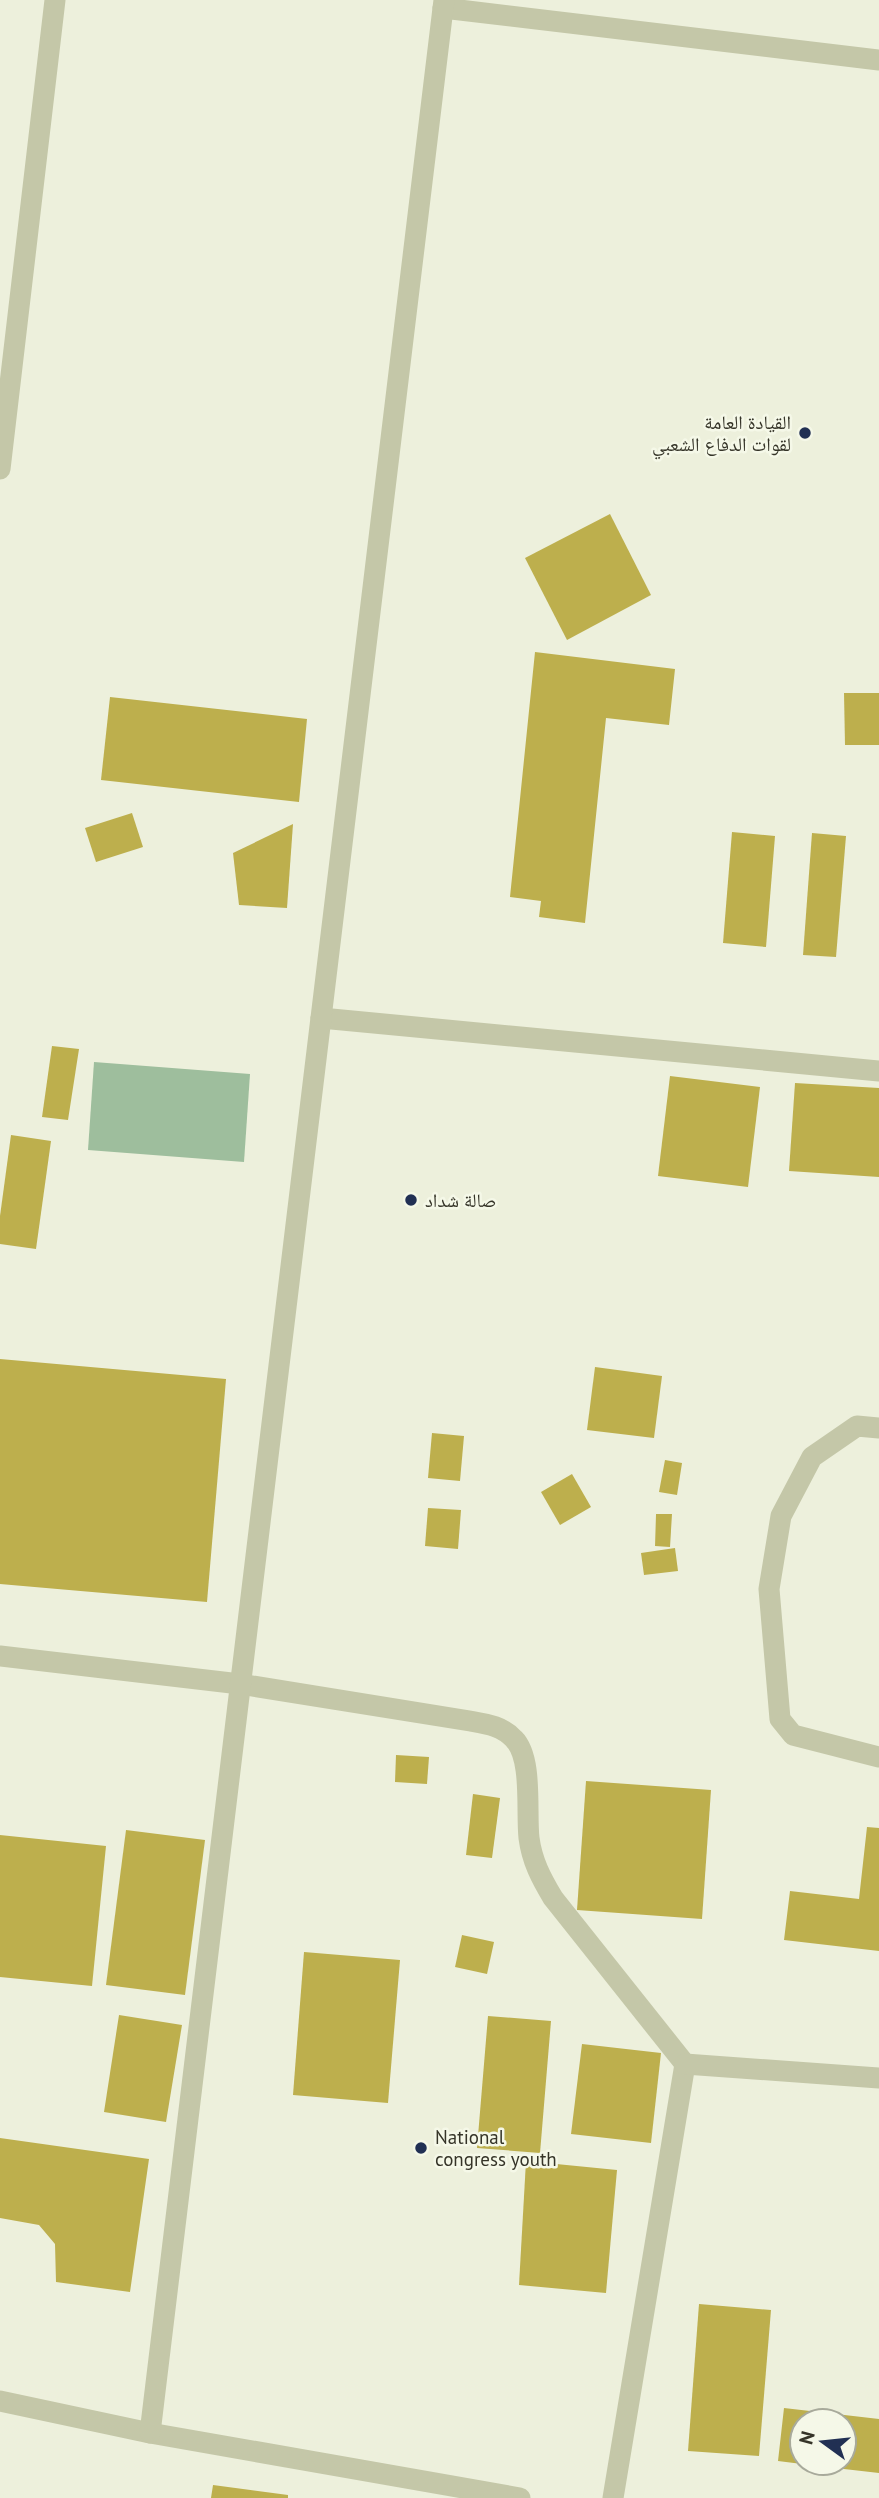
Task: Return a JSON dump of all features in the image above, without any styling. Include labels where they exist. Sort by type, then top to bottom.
[{"type":"street","points":[[0,469],[55,0]]},
{"type":"street","points":[[150,2433],[444,4],[879,60]]},
{"type":"street","points":[[321,1018],[879,1071]]},
{"type":"street","points":[[879,1428],[857,1426],[812,1457],[781,1516],[769,1589],[780,1719],[793,1735],[879,1757]]},
{"type":"street","points":[[0,1656],[240,1684],[470,1721],[499,1727],[516,1740],[525,1759],[530,1840],[536,1870],[553,1898],[684,2064],[613,2498]]},
{"type":"street","points":[[684,2064],[879,2078]]},
{"type":"street","points":[[0,2401],[150,2433],[520,2498]]},
{"type":"green space","points":[[94,1062],[250,1074],[244,1162],[88,1150]]},
{"type":"building","points":[[610,514],[651,595],[567,640],[525,558]]},
{"type":"building","points":[[535,652],[675,669],[669,725],[606,718],[585,923],[539,917],[541,901],[510,897]]},
{"type":"building","points":[[844,693],[879,693],[879,745],[845,745]]},
{"type":"building","points":[[110,697],[307,719],[299,802],[101,780]]},
{"type":"building","points":[[132,813],[143,847],[96,862],[85,828]]},
{"type":"building","points":[[293,824],[287,908],[239,905],[233,853]]},
{"type":"building","points":[[732,832],[775,836],[766,947],[723,943]]},
{"type":"building","points":[[812,833],[846,836],[836,957],[803,955]]},
{"type":"building","points":[[52,1046],[79,1049],[68,1120],[42,1117]]},
{"type":"building","points":[[670,1076],[760,1087],[748,1187],[658,1176]]},
{"type":"building","points":[[795,1083],[879,1088],[879,1177],[789,1171]]},
{"type":"building","points":[[11,1135],[51,1141],[36,1249],[0,1244],[0,1216]]},
{"type":"building","points":[[0,1359],[226,1379],[207,1602],[0,1584]]},
{"type":"building","points":[[595,1367],[662,1376],[654,1438],[587,1430]]},
{"type":"building","points":[[432,1433],[464,1436],[460,1481],[428,1478]]},
{"type":"building","points":[[665,1460],[682,1463],[677,1495],[659,1492]]},
{"type":"building","points":[[572,1474],[591,1507],[560,1525],[541,1492]]},
{"type":"building","points":[[428,1508],[461,1510],[458,1549],[425,1546]]},
{"type":"building","points":[[656,1514],[672,1514],[670,1547],[655,1546]]},
{"type":"building","points":[[675,1548],[678,1571],[644,1575],[641,1553]]},
{"type":"building","points":[[396,1755],[429,1757],[427,1784],[395,1782]]},
{"type":"building","points":[[586,1781],[711,1790],[702,1919],[577,1910]]},
{"type":"building","points":[[473,1794],[500,1798],[492,1858],[466,1855]]},
{"type":"building","points":[[867,1827],[879,1828],[879,1951],[784,1940],[790,1891],[859,1899]]},
{"type":"building","points":[[126,1830],[205,1840],[185,1995],[106,1985]]},
{"type":"building","points":[[0,1835],[106,1846],[92,1986],[0,1977]]},
{"type":"building","points":[[462,1935],[494,1942],[487,1974],[455,1967]]},
{"type":"building","points":[[304,1952],[400,1960],[388,2103],[293,2095]]},
{"type":"building","points":[[119,2015],[182,2025],[166,2122],[104,2112]]},
{"type":"building","points":[[488,2016],[551,2021],[540,2153],[477,2148]]},
{"type":"building","points":[[582,2044],[661,2053],[651,2143],[571,2134]]},
{"type":"building","points":[[0,2138],[149,2159],[130,2292],[56,2282],[55,2244],[39,2225],[0,2218]]},
{"type":"building","points":[[526,2161],[617,2170],[606,2293],[519,2285]]},
{"type":"building","points":[[699,2304],[771,2310],[759,2456],[688,2451]]},
{"type":"building","points":[[784,2408],[788,2408],[788,2462],[778,2461]]},
{"type":"building","points":[[858,2417],[879,2419],[879,2473],[858,2471]]},
{"type":"building","points":[[213,2485],[288,2495],[288,2498],[211,2498]]},
{"type":"place","name":"القيادة العامة لقوات الدفاع الشعبي","points":[[805,433]]},
{"type":"place","name":"صالة شداد","points":[[411,1200]]},
{"type":"place","name":"National congress youth","points":[[421,2148]]}]
